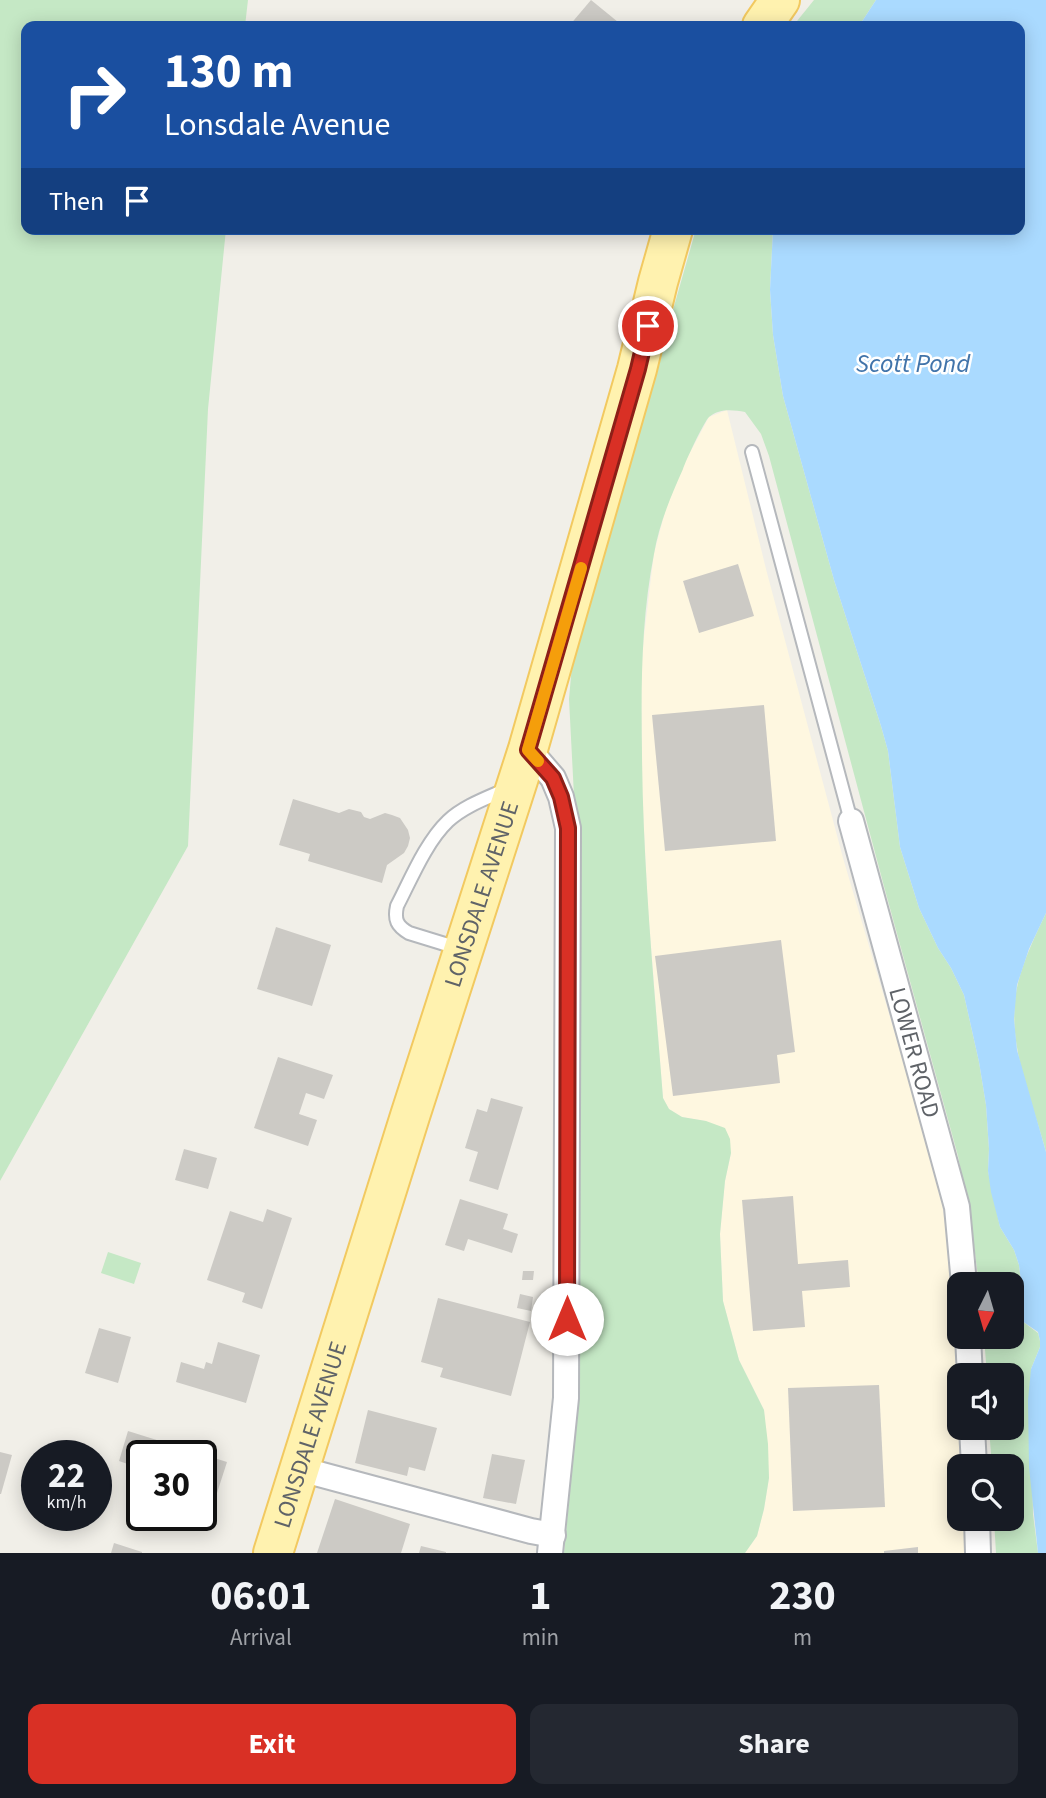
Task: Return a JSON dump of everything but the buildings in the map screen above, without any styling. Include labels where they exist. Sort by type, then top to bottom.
[{"type":"main road","name":"LONSDALE AVENUE","points":[[273,1553],[522,767],[638,369],[671,235]]},
{"type":"street","points":[[300,1469],[531,1531],[552,1544],[566,1398],[568,828],[561,797],[553,778],[522,767]]},
{"type":"street","name":"LOWER ROAD","points":[[851,821],[957,1207],[963,1272]]},
{"type":"street","points":[[977,1531],[978,1553]]},
{"type":"lane","points":[[752,452],[851,821]]},
{"type":"lane","points":[[463,950],[403,930],[395,915],[397,906],[432,840],[448,820],[522,767]]},
{"type":"shaded area","points":[[727,410],[766,569],[843,858],[939,1183],[950,1272],[947,1272],[947,1349],[956,1349],[957,1363],[947,1363],[947,1440],[961,1440],[961,1454],[947,1454],[947,1531],[965,1531],[966,1553],[745,1553],[757,1536],[769,1478],[764,1410],[739,1360],[723,1301],[720,1234],[725,1181],[731,1153],[706,1121],[682,1117],[669,1109],[663,1098],[642,792],[641,673],[654,553],[666,508],[687,458],[709,417]]},
{"type":"green space","points":[[0,0],[248,0],[246,21],[21,21],[21,235],[225,235],[208,409],[188,846],[0,1181]]},
{"type":"green space","points":[[814,0],[876,0],[862,21],[797,21]]},
{"type":"green space","points":[[694,235],[773,235],[770,290],[773,335],[783,396],[834,580],[888,751],[900,847],[919,908],[964,995],[986,1105],[988,1171],[1000,1227],[1014,1250],[1020,1272],[977,1272],[958,1156],[769,456],[761,434],[745,412],[731,410],[713,414],[703,426],[670,500],[656,543],[650,579],[643,654],[644,840],[663,1098],[669,1109],[682,1117],[725,1128],[730,1139],[731,1153],[725,1181],[720,1234],[723,1301],[739,1360],[764,1410],[768,1444],[769,1478],[764,1509],[757,1536],[745,1553],[564,1553],[577,1417],[580,1275],[578,953],[569,699],[572,665]]},
{"type":"green space","points":[[1046,913],[1046,1152],[1021,1069],[1014,1026],[1020,974]]},
{"type":"green space","points":[[108,1252],[141,1263],[134,1284],[101,1273]]},
{"type":"green space","points":[[1024,1322],[1038,1333],[1040,1347],[1031,1369],[1033,1514],[1038,1553],[996,1553],[995,1531],[1024,1531],[1024,1454],[991,1454],[990,1440],[1024,1440],[1024,1363],[986,1363],[985,1349],[1024,1349]]},
{"type":"water","name":"Scott Pond","points":[[876,0],[1046,0],[1046,913],[1029,949],[1017,985],[1014,1019],[1017,1050],[1046,1152],[1046,1553],[1038,1553],[1029,1467],[1028,1400],[1031,1369],[1040,1341],[1038,1332],[1024,1322],[1024,1272],[1020,1272],[1014,1250],[1000,1227],[991,1192],[986,1105],[964,995],[919,908],[900,847],[888,751],[834,580],[783,396],[773,335],[770,290],[773,235],[1025,235],[1025,21],[862,21]]},
{"type":"slow traffic","points":[[538,761],[528,750],[581,568]]},
{"type":"route","points":[[567,1319],[568,828],[561,797],[553,778],[528,750],[648,326]]}]
